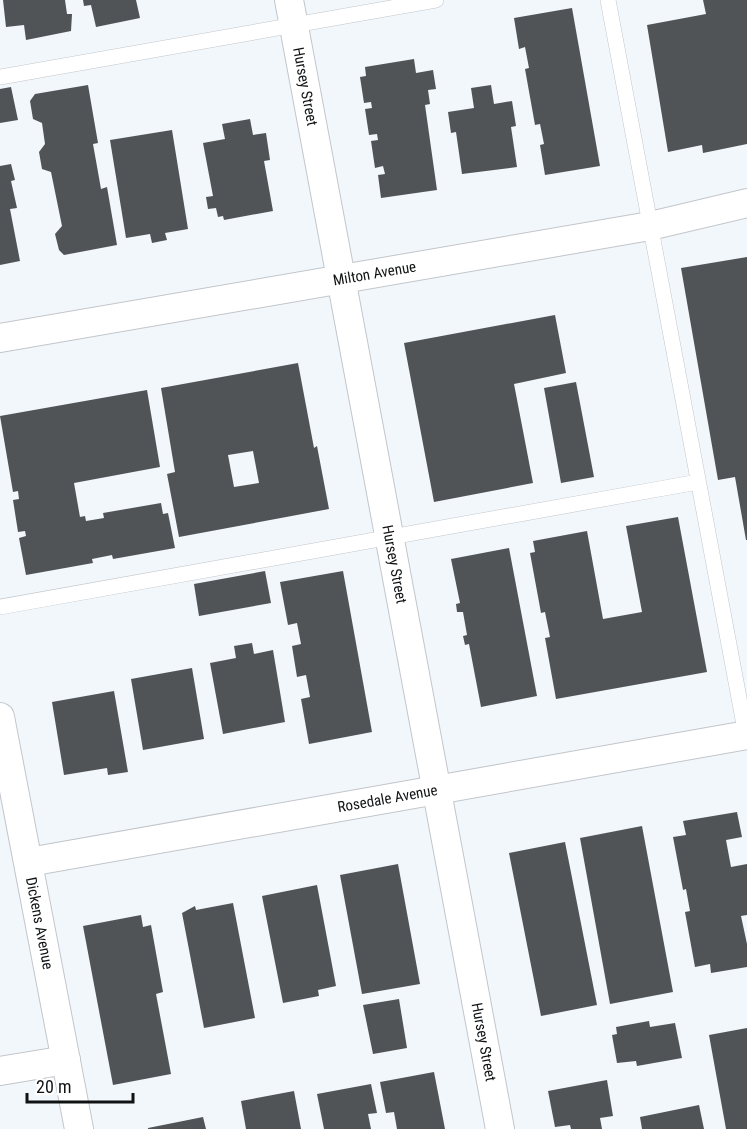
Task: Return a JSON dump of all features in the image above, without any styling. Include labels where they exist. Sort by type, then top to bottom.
[{"type":"street","name":"Hursey Street","points":[[292,13],[500,1129]]},
{"type":"street","name":"Milton Avenue","points":[[0,338],[650,226],[747,203]]},
{"type":"street","name":"Dickens Avenue","points":[[0,717],[4,769],[29,862],[79,1129]]},
{"type":"street","name":"Rosedale Avenue","points":[[29,862],[747,735]]},
{"type":"street","points":[[0,1071],[66,1060]]},
{"type":"lane","points":[[0,77],[292,13],[436,0]]},
{"type":"lane","points":[[608,0],[747,735]]},
{"type":"lane","points":[[0,608],[698,482]]},
{"type":"building","points":[[3,0],[65,0],[67,14],[72,14],[71,31],[26,40],[24,25],[6,27]]},
{"type":"building","points":[[83,0],[136,0],[140,18],[96,27],[91,5],[84,6]]},
{"type":"building","points":[[703,0],[747,0],[747,144],[703,153],[702,145],[668,152],[647,25],[706,14]]},
{"type":"building","points":[[572,8],[600,166],[545,175],[540,145],[544,144],[540,124],[535,125],[525,69],[529,68],[525,47],[519,49],[514,18]]},
{"type":"building","points":[[414,59],[416,73],[433,70],[436,89],[428,90],[430,104],[425,105],[437,190],[381,198],[378,175],[385,174],[383,166],[375,168],[371,141],[378,140],[377,134],[369,135],[365,109],[372,108],[371,102],[364,103],[360,77],[366,76],[365,67]]},
{"type":"building","points":[[88,85],[98,143],[93,144],[101,189],[107,187],[117,245],[64,255],[59,250],[55,234],[62,226],[51,172],[42,169],[39,152],[45,144],[42,123],[33,119],[30,101],[35,94]]},
{"type":"building","points":[[491,85],[494,104],[512,101],[516,126],[511,127],[517,167],[462,174],[456,132],[451,133],[448,112],[474,108],[471,88]]},
{"type":"building","points":[[11,87],[18,120],[0,123],[0,89]]},
{"type":"building","points":[[250,119],[253,135],[266,133],[270,160],[264,161],[273,211],[224,220],[223,216],[218,217],[216,208],[208,209],[206,197],[213,196],[203,143],[225,139],[222,124]]},
{"type":"building","points":[[172,130],[188,229],[165,233],[167,240],[152,243],[150,234],[126,238],[110,140]]},
{"type":"building","points":[[11,164],[15,180],[11,181],[17,208],[10,209],[20,261],[0,265],[0,166]]},
{"type":"building","points":[[747,257],[746,540],[735,477],[718,480],[681,268]]},
{"type":"building","points":[[555,315],[566,373],[514,384],[533,483],[434,502],[404,343]]},
{"type":"building","points":[[298,363],[314,448],[317,446],[329,509],[179,537],[167,474],[175,472],[161,388]],"holes":[[[253,451],[259,483],[234,487],[228,455]]]},
{"type":"building","points":[[576,382],[594,477],[561,483],[544,388]]},
{"type":"building","points":[[147,390],[160,467],[74,483],[80,517],[85,516],[86,521],[104,518],[103,513],[161,503],[163,514],[168,513],[175,548],[113,559],[112,555],[92,559],[93,563],[26,575],[19,538],[26,536],[25,531],[18,532],[13,500],[19,499],[18,491],[13,492],[0,416]]},
{"type":"building","points":[[678,517],[707,672],[556,699],[545,638],[550,637],[545,612],[541,613],[530,553],[535,552],[533,541],[587,531],[603,619],[642,612],[626,526]]},
{"type":"building","points":[[509,548],[537,696],[481,707],[469,644],[465,645],[463,636],[467,635],[463,612],[457,612],[456,604],[460,603],[451,559]]},
{"type":"building","points":[[265,571],[271,603],[199,616],[194,584]]},
{"type":"building","points":[[343,571],[372,732],[309,744],[301,699],[310,697],[306,675],[297,677],[292,646],[301,644],[297,623],[288,625],[280,582]]},
{"type":"building","points":[[252,643],[254,654],[273,650],[285,722],[223,734],[210,663],[236,658],[234,646]]},
{"type":"building","points":[[192,668],[204,739],[143,750],[131,679]]},
{"type":"building","points":[[114,691],[128,772],[108,775],[107,768],[64,775],[52,702]]},
{"type":"building","points":[[737,812],[742,837],[726,840],[731,867],[747,864],[747,915],[741,916],[747,944],[747,967],[711,973],[710,964],[695,967],[685,912],[690,911],[686,889],[683,890],[673,837],[686,835],[683,821]]},
{"type":"building","points":[[642,826],[673,992],[610,1004],[580,838]]},
{"type":"building","points":[[565,842],[597,1005],[541,1016],[509,853]]},
{"type":"building","points":[[398,864],[420,984],[362,994],[340,875]]},
{"type":"building","points":[[317,885],[336,986],[318,990],[319,996],[283,1003],[262,896]]},
{"type":"building","points":[[233,903],[255,1018],[204,1028],[182,913],[195,906],[196,910]]},
{"type":"building","points":[[141,915],[143,927],[151,925],[163,992],[156,994],[171,1074],[113,1085],[83,926]]},
{"type":"building","points":[[399,999],[407,1048],[373,1054],[363,1005]]},
{"type":"building","points":[[649,1021],[650,1027],[675,1023],[682,1058],[637,1066],[636,1061],[617,1063],[612,1035],[617,1034],[616,1027]]},
{"type":"building","points":[[747,1028],[747,1129],[726,1129],[709,1035]]},
{"type":"building","points":[[434,1072],[445,1129],[397,1129],[394,1112],[386,1113],[380,1082]]},
{"type":"building","points":[[607,1080],[613,1116],[600,1118],[602,1129],[571,1129],[570,1125],[555,1127],[548,1091]]},
{"type":"building","points":[[371,1084],[377,1113],[368,1114],[371,1129],[324,1129],[317,1094]]},
{"type":"building","points":[[294,1091],[301,1129],[246,1129],[241,1101]]},
{"type":"building","points":[[699,1105],[704,1129],[642,1129],[640,1117]]},
{"type":"building","points":[[203,1117],[206,1129],[148,1129],[148,1128]]}]
